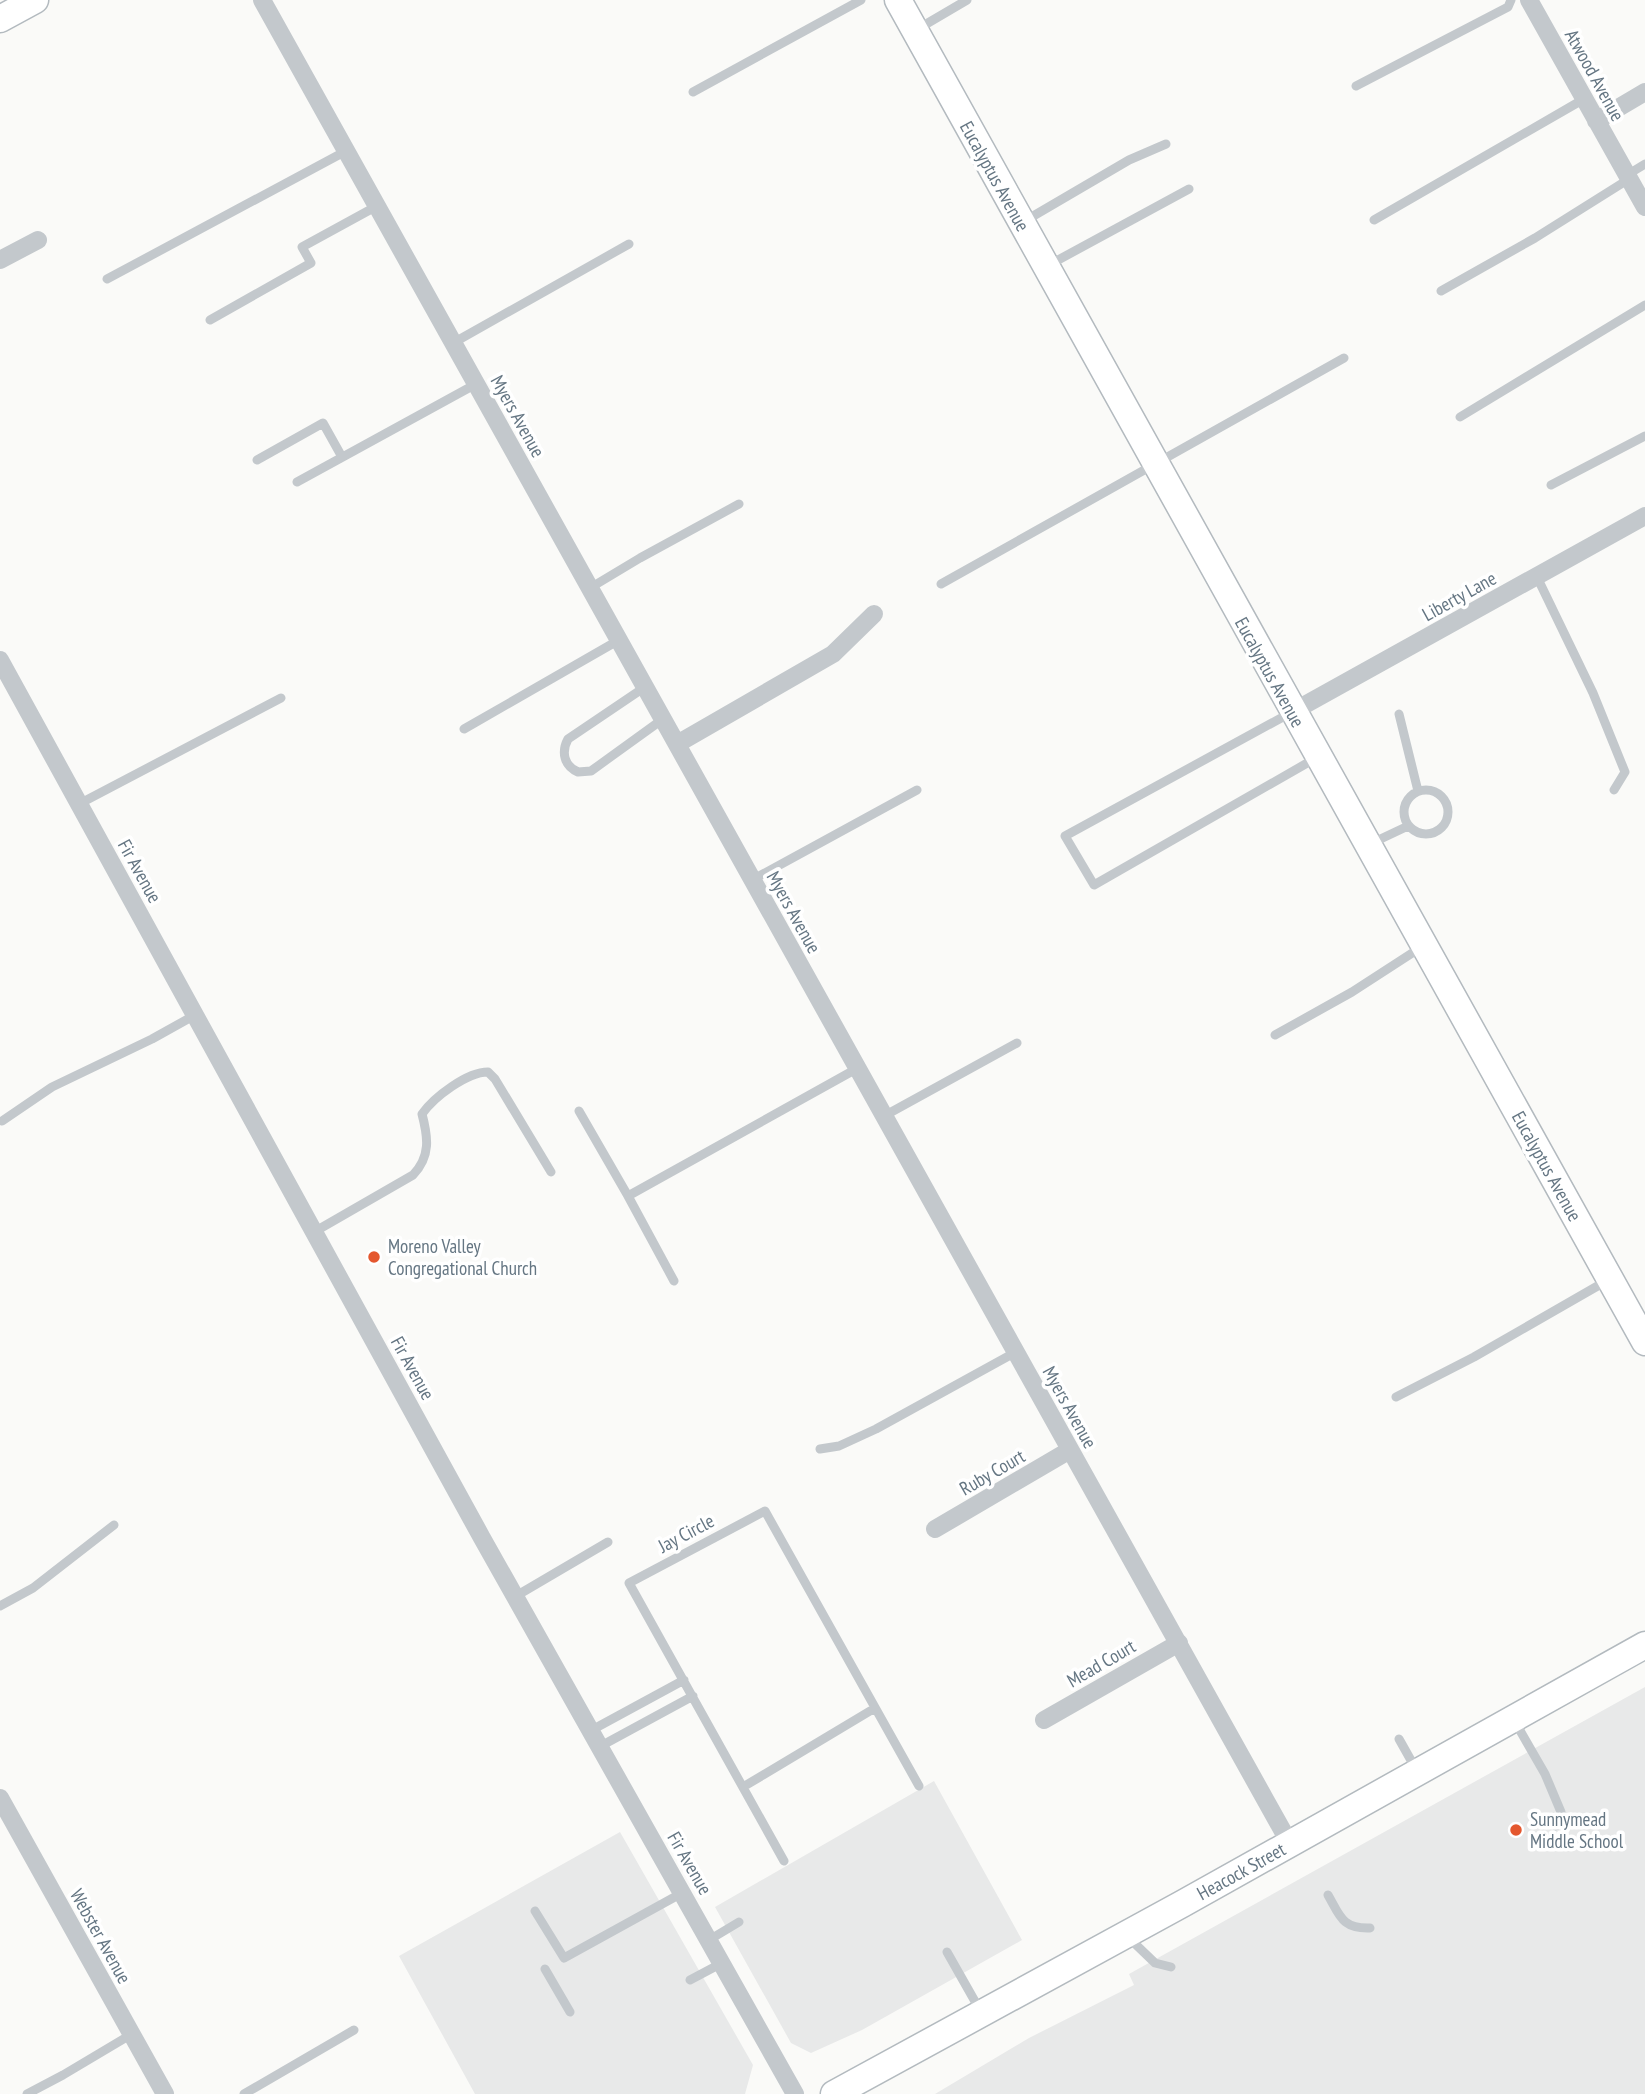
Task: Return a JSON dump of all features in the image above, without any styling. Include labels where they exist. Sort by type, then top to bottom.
[{"type":"street","points":[[0,19],[35,0]]},
{"type":"street","name":"Eucalyptus Avenue","points":[[898,0],[1645,1342]]},
{"type":"street","name":"Atwood Avenue","points":[[1529,0],[1645,207]]},
{"type":"street","name":"Myers Avenue","points":[[268,2],[346,151],[1290,1844]]},
{"type":"street","points":[[1596,121],[1645,92]]},
{"type":"street","points":[[0,260],[38,240]]},
{"type":"street","name":"Liberty Lane","points":[[1292,712],[1645,516]]},
{"type":"street","points":[[677,744],[833,654],[874,614]]},
{"type":"street","name":"Fir Avenue","points":[[0,660],[594,1739],[795,2094]]},
{"type":"street","name":"Ruby Court","points":[[935,1530],[1070,1450]]},
{"type":"street","name":"Mead Court","points":[[1044,1720],[1179,1643]]},
{"type":"street","name":"Heacock Street","points":[[834,2094],[1290,1844],[1645,1645]]},
{"type":"street","name":"Webster Avenue","points":[[0,1798],[165,2094]]},
{"type":"lane","points":[[693,92],[861,0]]},
{"type":"lane","points":[[915,31],[967,0]]},
{"type":"lane","points":[[1356,86],[1508,8],[1511,0]]},
{"type":"lane","points":[[1374,220],[1584,99]]},
{"type":"lane","points":[[1021,223],[1129,160],[1166,144]]},
{"type":"lane","points":[[107,279],[346,151]]},
{"type":"lane","points":[[1441,291],[1535,238],[1645,164]]},
{"type":"lane","points":[[1046,267],[1189,189]]},
{"type":"lane","points":[[210,320],[311,263],[302,247],[377,206]]},
{"type":"lane","points":[[453,343],[629,244]]},
{"type":"lane","points":[[1460,417],[1645,305]]},
{"type":"lane","points":[[941,584],[1344,358]]},
{"type":"lane","points":[[297,482],[476,384]]},
{"type":"lane","points":[[257,460],[323,423],[342,457]]},
{"type":"lane","points":[[1552,485],[1645,436]]},
{"type":"lane","points":[[590,588],[739,504]]},
{"type":"lane","points":[[1537,576],[1593,693],[1625,772],[1614,790]]},
{"type":"lane","points":[[464,729],[618,640]]},
{"type":"lane","points":[[645,687],[568,739],[564,746],[564,755],[568,764],[578,772],[591,771],[663,719]]},
{"type":"lane","points":[[79,804],[281,698]]},
{"type":"lane","points":[[1292,712],[1065,836],[1094,885],[1318,757]]},
{"type":"lane","points":[[1399,714],[1418,791]]},
{"type":"lane","points":[[752,880],[917,790]]},
{"type":"lane","points":[[1425,790],[1439,795],[1447,807],[1446,822],[1435,832],[1428,834],[1413,831],[1405,819],[1404,806],[1412,794],[1418,791],[1425,790]]},
{"type":"lane","points":[[1367,846],[1408,826]]},
{"type":"lane","points":[[1275,1035],[1352,992],[1424,946]]},
{"type":"lane","points":[[2,1121],[52,1087],[195,1015]]},
{"type":"lane","points":[[884,1116],[1017,1043]]},
{"type":"lane","points":[[628,1196],[858,1068]]},
{"type":"lane","points":[[314,1232],[413,1175],[424,1164],[428,1139],[422,1114],[429,1104],[445,1091],[480,1072],[488,1072],[495,1079],[551,1172]]},
{"type":"lane","points":[[579,1111],[674,1281]]},
{"type":"lane","points":[[1396,1397],[1486,1350],[1610,1279]]},
{"type":"lane","points":[[820,1449],[839,1446],[876,1429],[1016,1352]]},
{"type":"lane","name":"Jay Circle","points":[[784,1861],[629,1583],[765,1511],[919,1786]]},
{"type":"lane","points":[[0,1606],[33,1588],[114,1525]]},
{"type":"lane","points":[[516,1596],[608,1542]]},
{"type":"lane","points":[[594,1739],[684,1680]]},
{"type":"lane","points":[[594,1739],[693,1696]]},
{"type":"lane","points":[[743,1787],[875,1708]]},
{"type":"lane","points":[[1513,1719],[1545,1774],[1561,1812],[1556,1826]]},
{"type":"lane","points":[[1399,1739],[1418,1772]]},
{"type":"lane","points":[[535,1911],[564,1958],[682,1893]]},
{"type":"lane","points":[[1328,1895],[1342,1921],[1356,1928],[1370,1928]]},
{"type":"lane","points":[[709,1940],[739,1922]]},
{"type":"lane","points":[[1125,1934],[1155,1963],[1171,1967]]},
{"type":"lane","points":[[947,1952],[981,2013]]},
{"type":"lane","points":[[690,1980],[722,1963]]},
{"type":"lane","points":[[545,1969],[570,2012]]},
{"type":"lane","points":[[244,2094],[354,2029]]},
{"type":"lane","points":[[27,2094],[132,2034]]},
{"type":"shaded area","name":"Sunnymead Middle School","points":[[1645,1687],[1645,2094],[935,2094],[1029,2038],[1134,1985],[1129,1974]]},
{"type":"shaded area","points":[[934,1781],[1022,1940],[862,2030],[811,2053],[791,2043],[715,1907]]},
{"type":"shaded area","points":[[620,1832],[753,2065],[745,2094],[475,2094],[399,1956]]},
{"type":"place","name":"Moreno Valley Congregational Church","points":[[374,1257]]},
{"type":"place","name":"Sunnymead Middle School","points":[[1516,1830]]}]
